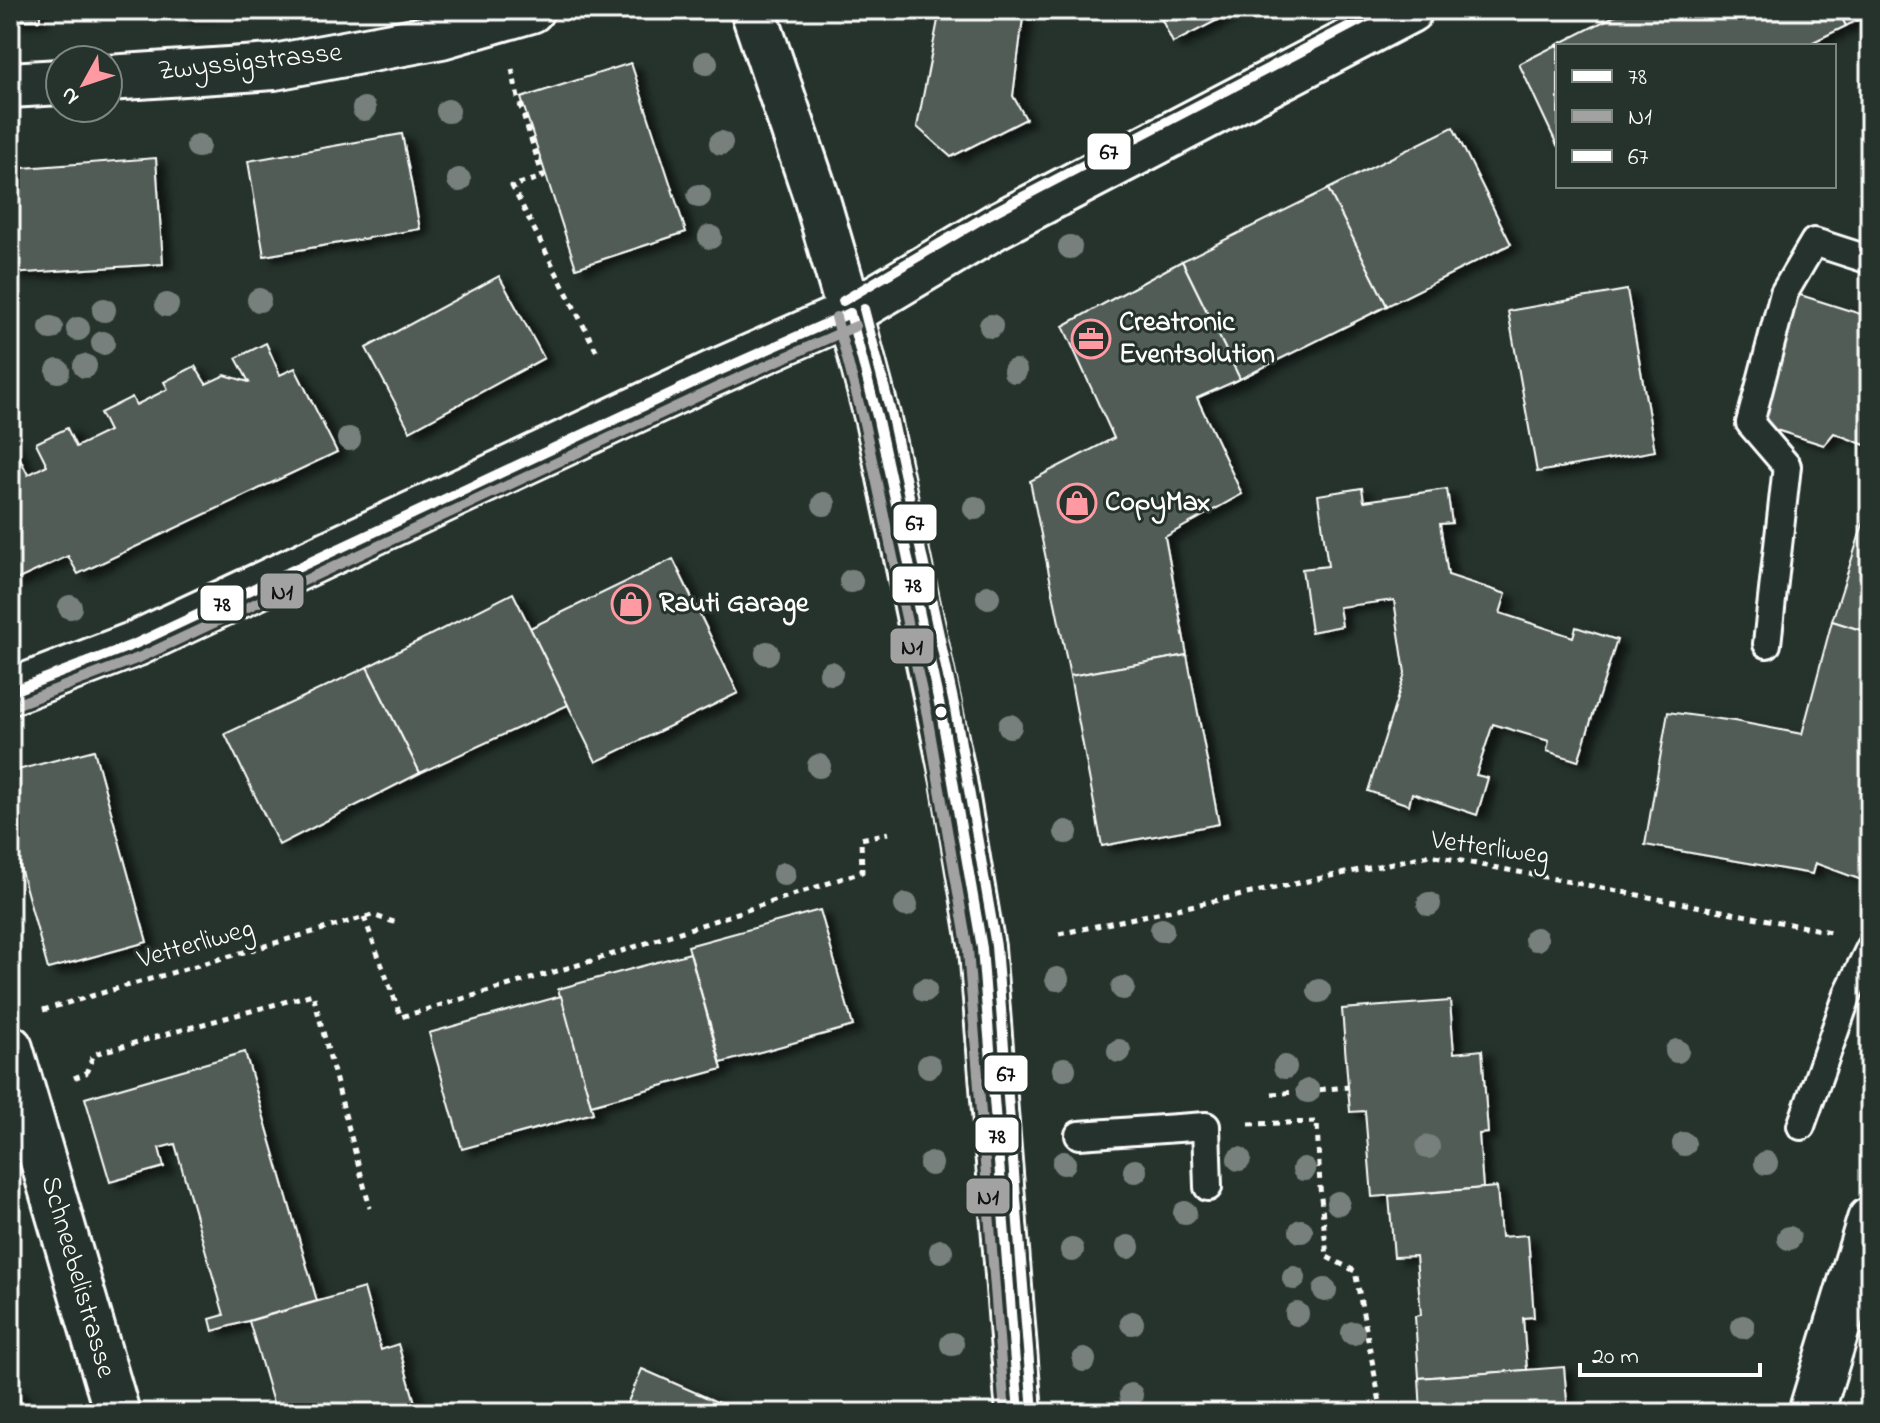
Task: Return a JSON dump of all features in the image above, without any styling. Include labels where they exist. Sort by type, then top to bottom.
[{"type":"street","name":"Zwyssigstrasse","points":[[124,77],[274,67],[441,36],[531,10]]},
{"type":"street","points":[[753,10],[815,193],[878,420],[957,796],[982,948],[1019,1413]]},
{"type":"street","points":[[10,692],[135,644],[712,374],[850,313],[996,226],[1410,10]]},
{"type":"street","points":[[10,85],[44,83]]},
{"type":"street","name":"Schneebelistrasse","points":[[10,1048],[117,1413]]},
{"type":"street","points":[[1811,1413],[1870,1220]]},
{"type":"lane","points":[[1767,644],[1787,466],[1750,423],[1784,293],[1814,242],[1870,260]]},
{"type":"lane","points":[[1801,1126],[1849,991],[1870,948]]},
{"type":"lane","points":[[1079,1135],[1206,1120],[1208,1187]]},
{"type":"path","points":[[510,62],[543,177],[512,186],[599,356]]},
{"type":"path","points":[[364,917],[401,1017],[598,959],[862,872],[861,839],[888,833]]},
{"type":"path","name":"Vetterliweg","points":[[1059,934],[1430,855],[1839,933]]},
{"type":"path","name":"Vetterliweg","points":[[40,1011],[372,915],[400,924]]},
{"type":"path","points":[[62,1083],[86,1073],[94,1054],[313,994],[370,1208]]},
{"type":"path","points":[[1272,1094],[1349,1087]]},
{"type":"path","points":[[1206,1120],[1317,1122],[1327,1257],[1355,1271],[1382,1413]]},
{"type":"building","points":[[10,10],[40,10],[40,19],[10,21]]},
{"type":"building","points":[[182,10],[231,10],[183,17]]},
{"type":"building","points":[[940,10],[1024,10],[1013,96],[1026,119],[951,157],[917,127]]},
{"type":"building","points":[[1157,10],[1237,10],[1173,43]]},
{"type":"building","points":[[1626,10],[1838,10],[1846,26],[1809,44],[1559,44]]},
{"type":"building","points":[[1838,10],[1870,10],[1870,14],[1846,26]]},
{"type":"building","points":[[1556,45],[1556,143],[1519,64]]},
{"type":"building","points":[[631,63],[686,232],[576,268],[521,98]]},
{"type":"building","points":[[1453,127],[1511,244],[1387,306],[1328,189]]},
{"type":"building","points":[[402,134],[420,229],[264,256],[248,161]]},
{"type":"building","points":[[156,158],[163,264],[10,274],[10,169]]},
{"type":"building","points":[[1328,189],[1387,306],[1240,379],[1182,261]]},
{"type":"building","points":[[1182,261],[1240,379],[1197,398],[1242,494],[1165,537],[1187,655],[1070,676],[1030,481],[1114,438],[1063,326]]},
{"type":"building","points":[[499,276],[544,358],[410,431],[366,348]]},
{"type":"building","points":[[1627,290],[1655,451],[1537,472],[1508,311]]},
{"type":"building","points":[[1797,294],[1870,317],[1870,447],[1834,433],[1824,445],[1757,424]]},
{"type":"building","points":[[266,343],[280,375],[295,368],[337,452],[78,574],[68,556],[10,583],[10,438],[28,475],[47,465],[36,443],[67,428],[76,447],[109,431],[100,413],[132,397],[136,405],[168,389],[164,382],[195,366],[206,384],[225,375],[249,382],[236,358]]},
{"type":"building","points":[[1362,488],[1364,501],[1447,489],[1452,523],[1440,524],[1448,575],[1506,594],[1500,613],[1573,637],[1576,627],[1617,640],[1578,761],[1547,751],[1549,741],[1493,724],[1476,775],[1488,778],[1477,815],[1412,793],[1409,805],[1368,791],[1405,673],[1394,600],[1339,607],[1342,626],[1311,632],[1302,569],[1328,566],[1318,495]]},
{"type":"building","points":[[1870,502],[1870,633],[1832,621]]},
{"type":"building","points":[[673,559],[738,693],[596,762],[530,628]]},
{"type":"building","points":[[513,593],[568,705],[420,773],[367,667]]},
{"type":"building","points":[[1832,621],[1870,633],[1870,883],[1815,863],[1812,874],[1645,845],[1668,712],[1802,734]]},
{"type":"building","points":[[1187,655],[1219,824],[1102,846],[1070,676]]},
{"type":"building","points":[[367,667],[420,773],[279,845],[225,734]]},
{"type":"building","points":[[94,750],[147,942],[48,969],[10,831],[10,772]]},
{"type":"building","points":[[820,910],[853,1026],[721,1063],[688,946]]},
{"type":"building","points":[[690,953],[722,1069],[591,1105],[558,989]]},
{"type":"building","points":[[561,996],[593,1113],[462,1149],[429,1033]]},
{"type":"building","points":[[1450,1001],[1454,1053],[1482,1050],[1488,1133],[1479,1134],[1483,1188],[1372,1197],[1365,1111],[1350,1112],[1342,1009]]},
{"type":"building","points":[[245,1052],[317,1301],[213,1331],[210,1319],[224,1315],[175,1144],[159,1148],[164,1167],[110,1182],[85,1098]]},
{"type":"building","points":[[1497,1187],[1501,1237],[1528,1235],[1534,1317],[1523,1318],[1527,1370],[1419,1378],[1415,1316],[1421,1315],[1416,1256],[1394,1257],[1389,1196]]},
{"type":"building","points":[[364,1288],[381,1350],[398,1344],[418,1413],[276,1413],[249,1321]]},
{"type":"building","points":[[1564,1367],[1568,1413],[1421,1413],[1419,1378]]},
{"type":"building","points":[[642,1369],[733,1409],[731,1413],[623,1413]]},
{"type":"building","points":[[16,1388],[24,1413],[10,1413],[10,1390]]},
{"type":"transit line","name":"67","points":[[843,301],[990,214],[1380,10]]},
{"type":"transit line","name":"67","points":[[864,309],[892,417],[955,709],[996,946],[1033,1412]]},
{"type":"transit line","name":"78","points":[[850,313],[878,420],[941,712],[982,948],[1019,1413]]},
{"type":"transit line","name":"78","points":[[10,692],[135,644],[712,374],[850,313]]},
{"type":"transit line","name":"N1","points":[[836,317],[864,423],[927,715],[968,950],[1005,1413]]},
{"type":"transit line","name":"N1","points":[[15,705],[141,657],[718,387],[856,326]]},
{"type":"place","name":"Creatronic Eventsolution","points":[[1091,339]]},
{"type":"place","name":"CopyMax","points":[[1077,503]]},
{"type":"place","name":"Rauti Garage","points":[[631,604]]}]
